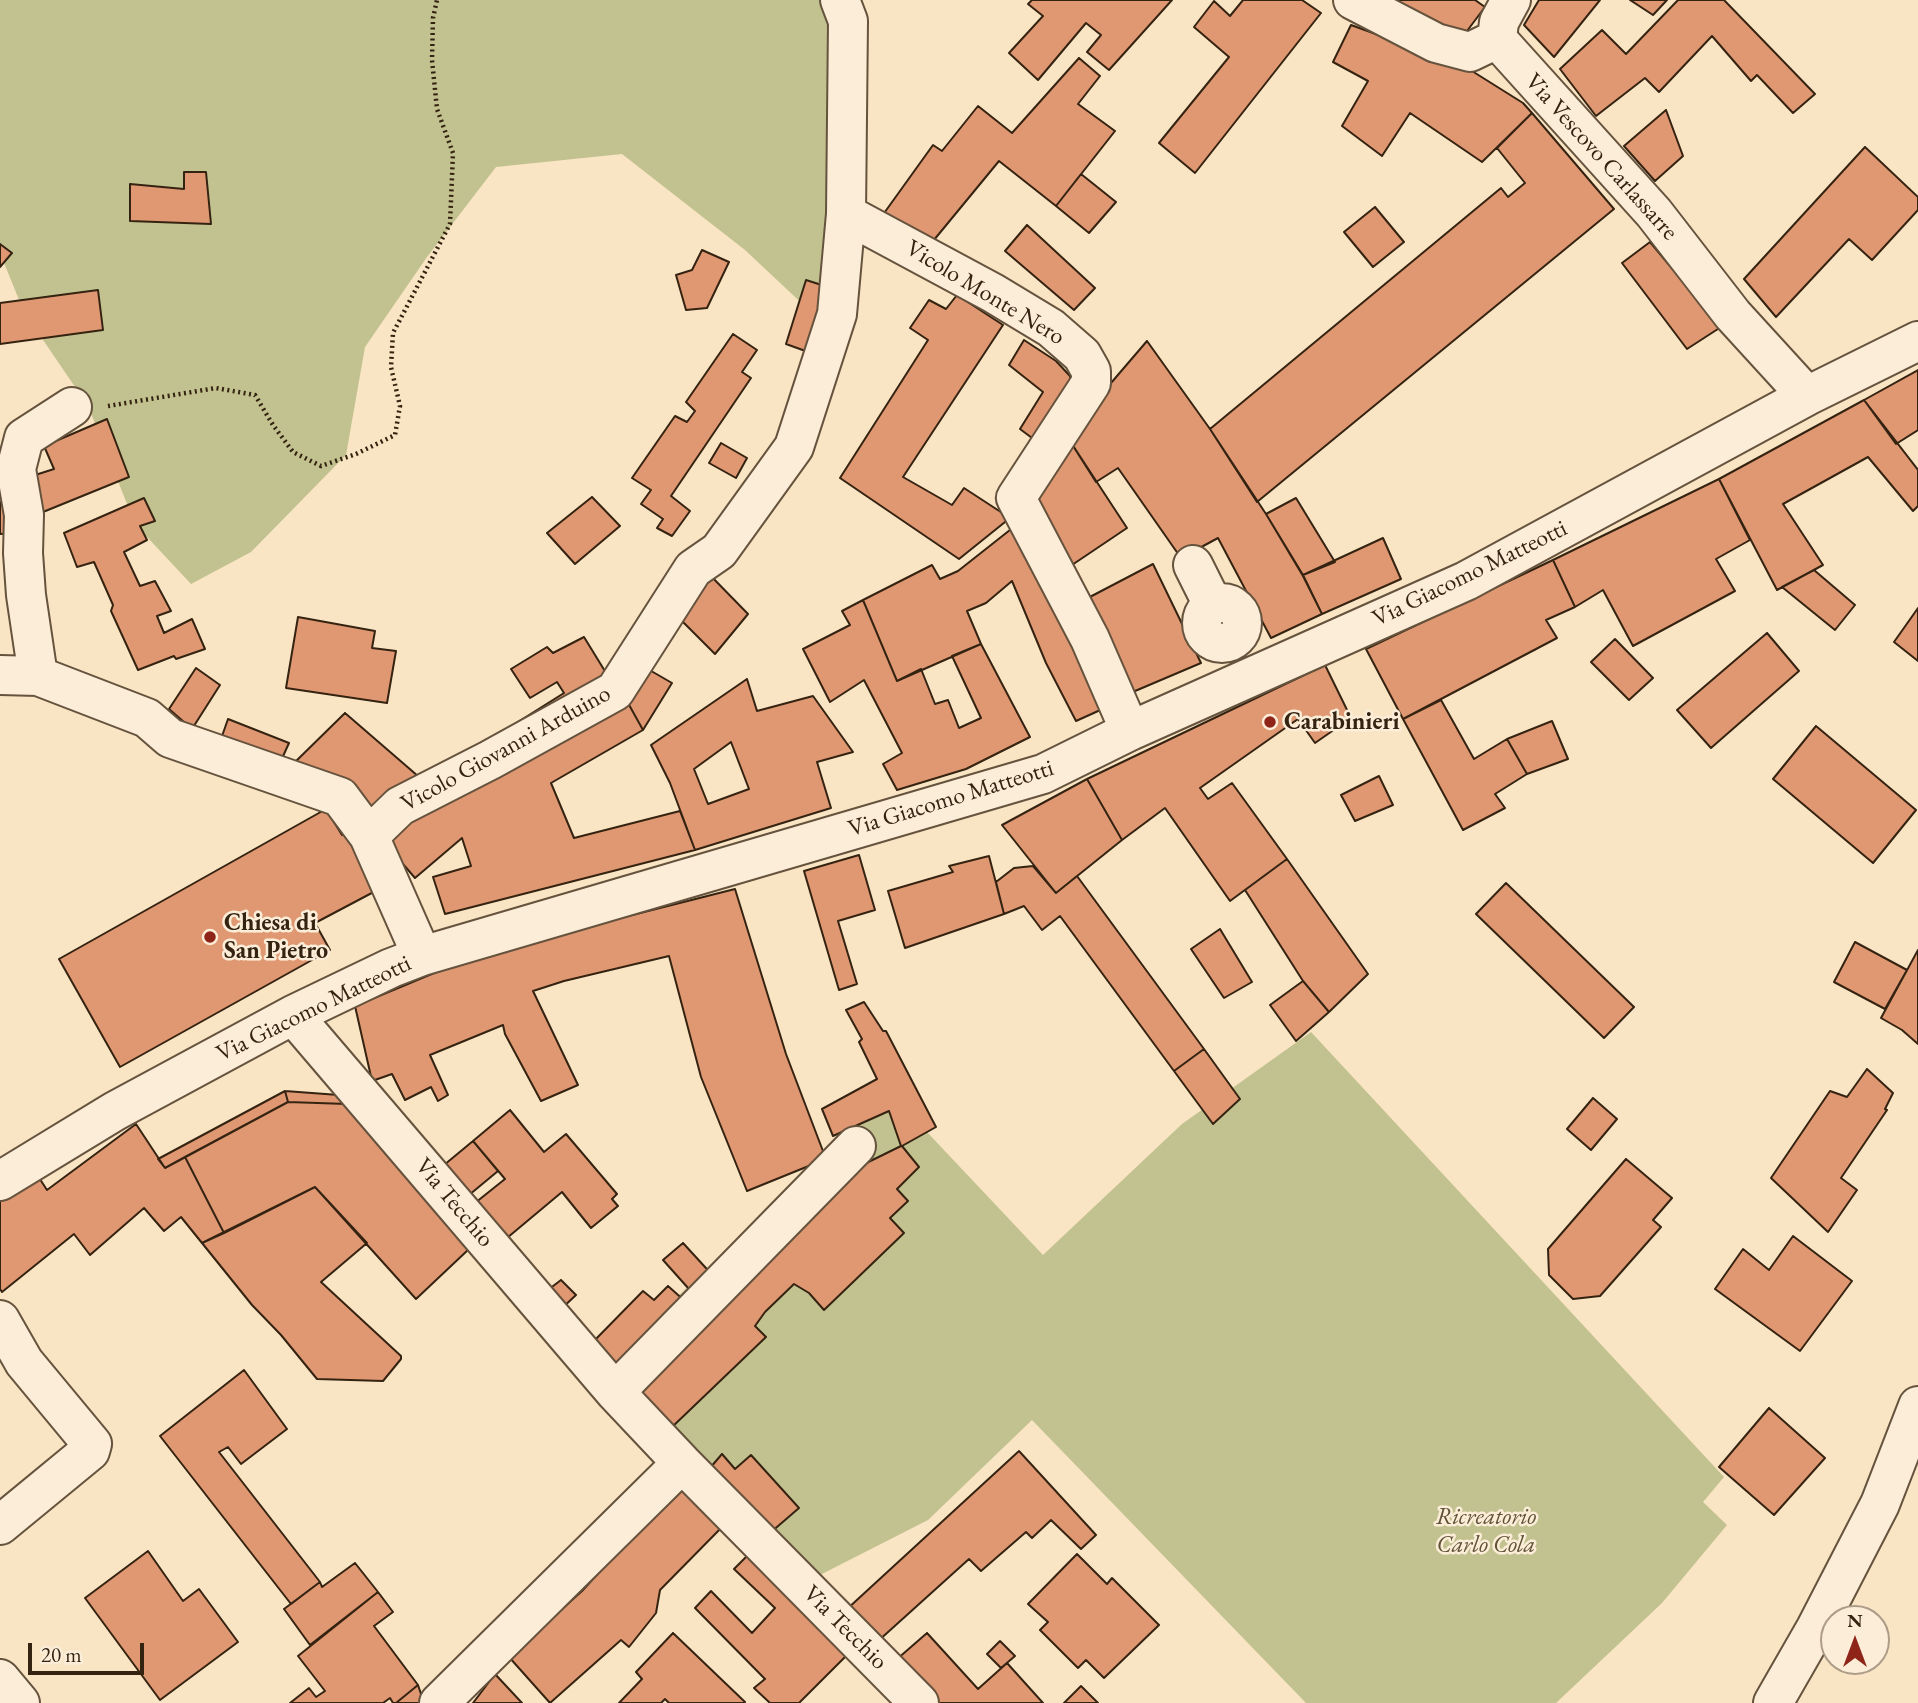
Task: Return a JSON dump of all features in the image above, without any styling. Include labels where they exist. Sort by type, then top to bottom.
[{"type":"street","points":[[840,0],[848,21],[846,214]]},
{"type":"street","points":[[1353,0],[1436,43],[1470,52],[1497,39],[1499,22],[1511,0]]},
{"type":"street","name":"Via Vescovo Carlassarre","points":[[1497,39],[1654,213],[1733,315],[1807,396]]},
{"type":"street","name":"Vicolo Monte Nero","points":[[846,214],[971,280],[1039,321],[1082,355],[1087,363],[1091,371],[1091,383],[1016,498],[1090,639],[1129,731]]},
{"type":"street","name":"Vicolo Giovanni Arduino","points":[[369,836],[400,806],[615,691],[693,569],[719,551],[794,447],[837,314],[846,214]]},
{"type":"street","name":"Via Giacomo Matteotti","points":[[0,1181],[115,1111],[293,1015],[391,968],[422,956],[1043,775],[1129,731],[1466,581],[1807,396],[1918,341]]},
{"type":"street","points":[[38,676],[26,595],[24,515],[16,470],[24,438],[72,407]]},
{"type":"street","points":[[1193,565],[1213,605],[1203,616],[1203,632],[1216,642],[1230,642],[1247,679]]},
{"type":"street","points":[[0,675],[38,676],[147,718],[170,738],[340,797],[369,836],[422,956]]},
{"type":"street","name":"Via Tecchio","points":[[293,1015],[615,1391],[682,1463],[919,1703]]},
{"type":"street","points":[[615,1391],[856,1146]]},
{"type":"street","points":[[0,1320],[24,1362],[92,1444],[90,1451],[0,1525]]},
{"type":"street","points":[[1773,1703],[1816,1628],[1911,1447],[1918,1406]]},
{"type":"street","points":[[439,1703],[682,1463]]},
{"type":"street","points":[[0,1679],[20,1703]]},
{"type":"path","points":[[72,407],[119,406],[216,388],[255,396],[293,452],[321,466],[356,454],[395,435],[400,406],[391,367],[393,333],[450,225],[453,153],[437,109],[432,60],[433,18],[437,0]]},
{"type":"green space","points":[[0,0],[840,0],[854,245],[810,311],[745,250],[622,154],[496,167],[427,257],[365,347],[346,455],[251,552],[191,584],[135,524],[88,406],[24,312],[0,253]]},
{"type":"green space","name":"Ricreatorio Carlo Cola","points":[[1311,1032],[1724,1477],[1703,1502],[1727,1525],[1662,1603],[1556,1703],[1306,1703],[1032,1420],[928,1520],[816,1577],[610,1360],[892,1095],[1043,1255],[1182,1124]]},
{"type":"building","points":[[1032,0],[1172,0],[1109,70],[1087,52],[1101,35],[1086,23],[1038,80],[1009,53],[1043,16],[1028,4]]},
{"type":"building","points":[[1243,0],[1302,0],[1321,13],[1195,173],[1159,143],[1229,57],[1194,27],[1214,1],[1230,16]]},
{"type":"building","points":[[1399,0],[1475,0],[1485,7],[1458,43],[1392,9]]},
{"type":"building","points":[[1539,0],[1600,0],[1554,57],[1524,25]]},
{"type":"building","points":[[1630,0],[1667,0],[1653,15]]},
{"type":"building","points":[[1678,0],[1724,0],[1815,94],[1793,113],[1757,75],[1751,81],[1712,36],[1659,92],[1645,78],[1596,116],[1560,69],[1602,30],[1626,54]]},
{"type":"building","points":[[1351,25],[1464,66],[1523,103],[1532,113],[1482,162],[1410,113],[1382,156],[1342,126],[1368,81],[1333,62]]},
{"type":"building","points":[[1079,58],[1100,76],[1078,104],[1115,131],[1056,206],[999,161],[929,246],[882,216],[933,145],[942,151],[978,106],[1012,133]]},
{"type":"building","points":[[1666,110],[1683,156],[1655,181],[1624,146]]},
{"type":"building","points":[[1532,113],[1614,209],[1257,502],[1210,429],[1501,188],[1508,197],[1525,183],[1497,148]]},
{"type":"building","points":[[1865,147],[1918,197],[1918,210],[1872,260],[1849,239],[1776,317],[1744,279]]},
{"type":"building","points":[[184,172],[206,172],[211,224],[130,221],[130,184],[184,189]]},
{"type":"building","points":[[1081,174],[1116,202],[1089,233],[1056,206]]},
{"type":"building","points":[[1375,207],[1404,242],[1373,267],[1344,232]]},
{"type":"building","points":[[1027,225],[1095,288],[1074,310],[1005,251]]},
{"type":"building","points":[[1650,242],[1721,327],[1687,349],[1622,263]]},
{"type":"building","points":[[0,244],[12,253],[0,267]]},
{"type":"building","points":[[702,250],[729,262],[707,308],[686,310],[676,275],[692,270]]},
{"type":"building","points":[[806,280],[831,288],[811,353],[786,344]]},
{"type":"building","points":[[98,290],[103,330],[0,344],[0,303]]},
{"type":"building","points":[[957,295],[1003,325],[903,477],[952,505],[964,488],[1010,518],[959,559],[840,478],[928,340],[910,328],[929,300],[946,309]]},
{"type":"building","points":[[733,334],[757,350],[742,372],[751,378],[671,496],[690,511],[672,536],[657,528],[663,519],[641,504],[651,490],[632,478],[675,416],[687,422],[695,411],[686,402]]},
{"type":"building","points":[[1024,340],[1056,361],[1070,376],[1072,388],[1040,444],[1020,429],[1043,392],[1009,365]]},
{"type":"building","points":[[1147,341],[1266,514],[1322,614],[1271,638],[1218,538],[1181,558],[1118,468],[1096,482],[1068,438],[1087,411]]},
{"type":"building","points":[[1918,370],[1918,430],[1896,444],[1864,400]]},
{"type":"building","points":[[1864,400],[1918,470],[1918,506],[1913,511],[1868,457],[1783,504],[1823,565],[1777,590],[1719,479]]},
{"type":"building","points":[[107,419],[129,477],[43,512],[29,477],[54,469],[44,446]]},
{"type":"building","points":[[1068,438],[1127,528],[1069,567],[1029,495]]},
{"type":"building","points":[[721,443],[747,458],[736,478],[709,463]]},
{"type":"building","points":[[1719,479],[1750,540],[1716,559],[1735,591],[1633,646],[1603,590],[1575,607],[1553,560]]},
{"type":"building","points":[[592,497],[620,526],[575,564],[547,533]]},
{"type":"building","points":[[144,498],[155,521],[140,526],[147,540],[124,552],[140,586],[155,581],[171,611],[157,616],[164,633],[192,619],[205,649],[176,659],[174,656],[138,670],[111,611],[113,605],[94,562],[77,567],[64,533]]},
{"type":"building","points":[[1296,498],[1335,562],[1303,575],[1266,514]]},
{"type":"building","points":[[12,501],[14,533],[0,534],[0,502]]},
{"type":"building","points":[[1015,526],[1107,707],[1076,721],[1046,663],[1012,581],[986,603],[967,611],[981,644],[897,681],[863,600],[932,565],[940,579],[958,571]]},
{"type":"building","points":[[1383,538],[1401,579],[1322,614],[1303,575]]},
{"type":"building","points":[[1553,560],[1575,607],[1546,620],[1557,638],[1403,719],[1366,649]]},
{"type":"building","points":[[1153,564],[1201,663],[1128,694],[1086,599]]},
{"type":"building","points":[[1814,570],[1855,605],[1835,630],[1782,587]]},
{"type":"building","points":[[706,571],[748,614],[715,654],[674,613]]},
{"type":"building","points":[[863,600],[897,681],[921,669],[935,704],[948,700],[959,728],[981,718],[952,656],[981,644],[1030,737],[966,769],[897,790],[883,764],[902,753],[864,680],[830,702],[803,649],[850,625],[842,611]]},
{"type":"building","points":[[1918,608],[1918,661],[1894,642]]},
{"type":"building","points":[[298,617],[375,631],[372,648],[396,651],[387,703],[286,688]]},
{"type":"building","points":[[1767,633],[1799,671],[1711,748],[1677,710]]},
{"type":"building","points":[[584,637],[611,681],[517,737],[510,727],[564,693],[557,682],[530,698],[511,669],[547,647],[553,653]]},
{"type":"building","points":[[1615,639],[1653,678],[1629,700],[1591,662]]},
{"type":"building","points":[[1325,665],[1351,718],[1315,743],[1298,719],[1200,788],[1208,799],[1232,783],[1287,859],[1230,901],[1165,808],[1122,840],[1087,779]]},
{"type":"building","points":[[196,668],[220,685],[192,729],[169,709]]},
{"type":"building","points":[[646,668],[672,683],[643,730],[623,694]]},
{"type":"building","points":[[747,679],[757,711],[813,696],[853,752],[817,762],[831,808],[695,850],[670,783],[651,745]],"holes":[[[731,742],[749,789],[708,804],[694,769]]]},
{"type":"building","points":[[623,694],[643,730],[551,783],[574,838],[680,811],[695,850],[445,914],[433,877],[471,866],[462,838],[415,878],[378,835]]},
{"type":"building","points":[[1441,700],[1474,759],[1507,739],[1527,774],[1495,794],[1505,808],[1463,830],[1403,719]]},
{"type":"building","points":[[345,713],[426,783],[372,810],[291,766]]},
{"type":"building","points":[[228,719],[289,743],[280,763],[221,739]]},
{"type":"building","points":[[1552,721],[1568,759],[1527,774],[1507,739]]},
{"type":"building","points":[[1816,726],[1916,810],[1873,863],[1773,779]]},
{"type":"building","points":[[1379,776],[1393,805],[1355,821],[1341,795]]},
{"type":"building","points":[[1087,779],[1122,840],[1056,893],[1002,825]]},
{"type":"building","name":"Chiesa di San Pietro","points":[[326,809],[342,835],[354,830],[385,886],[315,923],[330,950],[120,1067],[59,959]]},
{"type":"building","points":[[859,855],[875,910],[838,921],[857,984],[839,990],[804,871]]},
{"type":"building","points":[[989,856],[1004,914],[905,948],[888,891],[953,872],[949,866]]},
{"type":"building","points":[[1287,859],[1368,974],[1329,1012],[1303,981],[1245,890]]},
{"type":"building","points":[[1033,866],[1056,893],[1077,876],[1204,1049],[1174,1071],[1060,916],[1042,930],[1024,906],[1004,914],[996,882],[1014,868]]},
{"type":"building","points":[[1506,883],[1634,1007],[1604,1038],[1476,914]]},
{"type":"building","points":[[735,889],[786,1054],[826,1159],[747,1191],[701,1077],[669,956],[533,991],[578,1085],[541,1101],[505,1034],[503,1025],[430,1055],[448,1095],[438,1101],[431,1087],[405,1100],[392,1074],[372,1081],[355,1006],[482,953]]},
{"type":"building","points":[[1220,929],[1252,982],[1224,998],[1191,949]]},
{"type":"building","points":[[1855,942],[1907,970],[1885,1009],[1834,982]]},
{"type":"building","points":[[1918,950],[1918,1044],[1902,1030],[1881,1018]]},
{"type":"building","points":[[1303,981],[1329,1012],[1296,1041],[1270,1005]]},
{"type":"building","points":[[864,1002],[883,1031],[886,1031],[936,1127],[902,1146],[919,1167],[897,1189],[908,1201],[890,1218],[904,1233],[824,1310],[809,1293],[794,1284],[765,1312],[755,1326],[766,1337],[670,1429],[631,1388],[846,1173],[901,1146],[889,1111],[833,1136],[822,1109],[877,1079],[859,1042],[862,1039],[846,1010]]},
{"type":"building","points":[[1204,1049],[1240,1099],[1213,1124],[1174,1071]]},
{"type":"building","points":[[1867,1069],[1893,1093],[1885,1109],[1887,1110],[1841,1178],[1857,1190],[1828,1232],[1771,1178],[1830,1091],[1847,1097]]},
{"type":"building","points":[[285,1091],[352,1096],[347,1104],[288,1102]]},
{"type":"building","points":[[285,1091],[288,1102],[165,1168],[158,1159]]},
{"type":"building","points":[[1593,1098],[1617,1119],[1591,1150],[1567,1129]]},
{"type":"building","points":[[288,1102],[347,1104],[469,1249],[416,1299],[315,1187],[224,1233],[185,1157]]},
{"type":"building","points":[[510,1110],[544,1152],[566,1134],[617,1194],[612,1199],[618,1206],[591,1228],[562,1192],[501,1243],[470,1207],[505,1179],[473,1141]]},
{"type":"building","points":[[136,1124],[165,1168],[185,1157],[224,1233],[202,1243],[181,1217],[164,1231],[144,1208],[90,1255],[74,1234],[2,1292],[0,1200],[36,1173],[47,1190]]},
{"type":"building","points":[[473,1141],[498,1171],[463,1200],[438,1170]]},
{"type":"building","points":[[1626,1159],[1672,1198],[1653,1220],[1661,1227],[1600,1296],[1573,1299],[1549,1275],[1548,1249]]},
{"type":"building","points":[[315,1187],[367,1243],[321,1282],[401,1356],[383,1381],[317,1379],[202,1243]]},
{"type":"building","points":[[1793,1236],[1852,1281],[1800,1351],[1715,1289],[1743,1249],[1769,1270]]},
{"type":"building","points":[[683,1243],[716,1279],[697,1298],[663,1260]]},
{"type":"building","points":[[561,1280],[576,1295],[559,1311],[544,1293]]},
{"type":"building","points":[[668,1286],[687,1303],[620,1374],[591,1344],[643,1291],[654,1300]]},
{"type":"building","points":[[244,1370],[287,1429],[241,1464],[228,1447],[219,1452],[320,1582],[291,1604],[160,1436]]},
{"type":"building","points":[[1769,1408],[1825,1458],[1774,1515],[1719,1467]]},
{"type":"building","points":[[1019,1451],[1096,1535],[1081,1549],[1051,1520],[1032,1538],[1026,1532],[981,1571],[969,1559],[877,1642],[846,1610]]},
{"type":"building","points":[[722,1454],[735,1469],[751,1455],[799,1508],[770,1533],[710,1468]]},
{"type":"building","points":[[680,1484],[726,1523],[660,1590],[656,1613],[629,1647],[621,1640],[550,1703],[509,1657],[582,1591]]},
{"type":"building","points":[[148,1551],[183,1601],[199,1589],[238,1642],[160,1700],[85,1598]]},
{"type":"building","points":[[751,1552],[851,1651],[799,1703],[770,1703],[754,1688],[765,1679],[695,1608],[711,1591],[752,1633],[775,1608],[734,1569]]},
{"type":"building","points":[[1077,1554],[1107,1584],[1112,1578],[1159,1625],[1104,1678],[1086,1660],[1078,1668],[1040,1630],[1048,1622],[1028,1604]]},
{"type":"building","points":[[355,1563],[378,1592],[310,1645],[284,1609],[320,1582],[322,1587]]},
{"type":"building","points":[[378,1592],[393,1612],[374,1626],[418,1685],[396,1703],[390,1698],[383,1703],[290,1703],[309,1688],[316,1697],[325,1691],[298,1656]]},
{"type":"building","points":[[673,1633],[745,1702],[669,1703],[665,1699],[661,1703],[619,1703],[642,1679],[636,1672]]},
{"type":"building","points":[[927,1633],[978,1689],[1007,1663],[1043,1703],[934,1703],[896,1660]]},
{"type":"building","points":[[1000,1641],[1015,1656],[1001,1668],[987,1654]]},
{"type":"building","points":[[495,1674],[522,1703],[473,1703]]},
{"type":"building","points":[[418,1685],[424,1703],[396,1703]]},
{"type":"building","points":[[1081,1686],[1098,1703],[1064,1703]]},
{"type":"place","name":"Carabinieri","points":[[1270,722]]},
{"type":"place","name":"Chiesa di San Pietro","points":[[210,937]]}]
